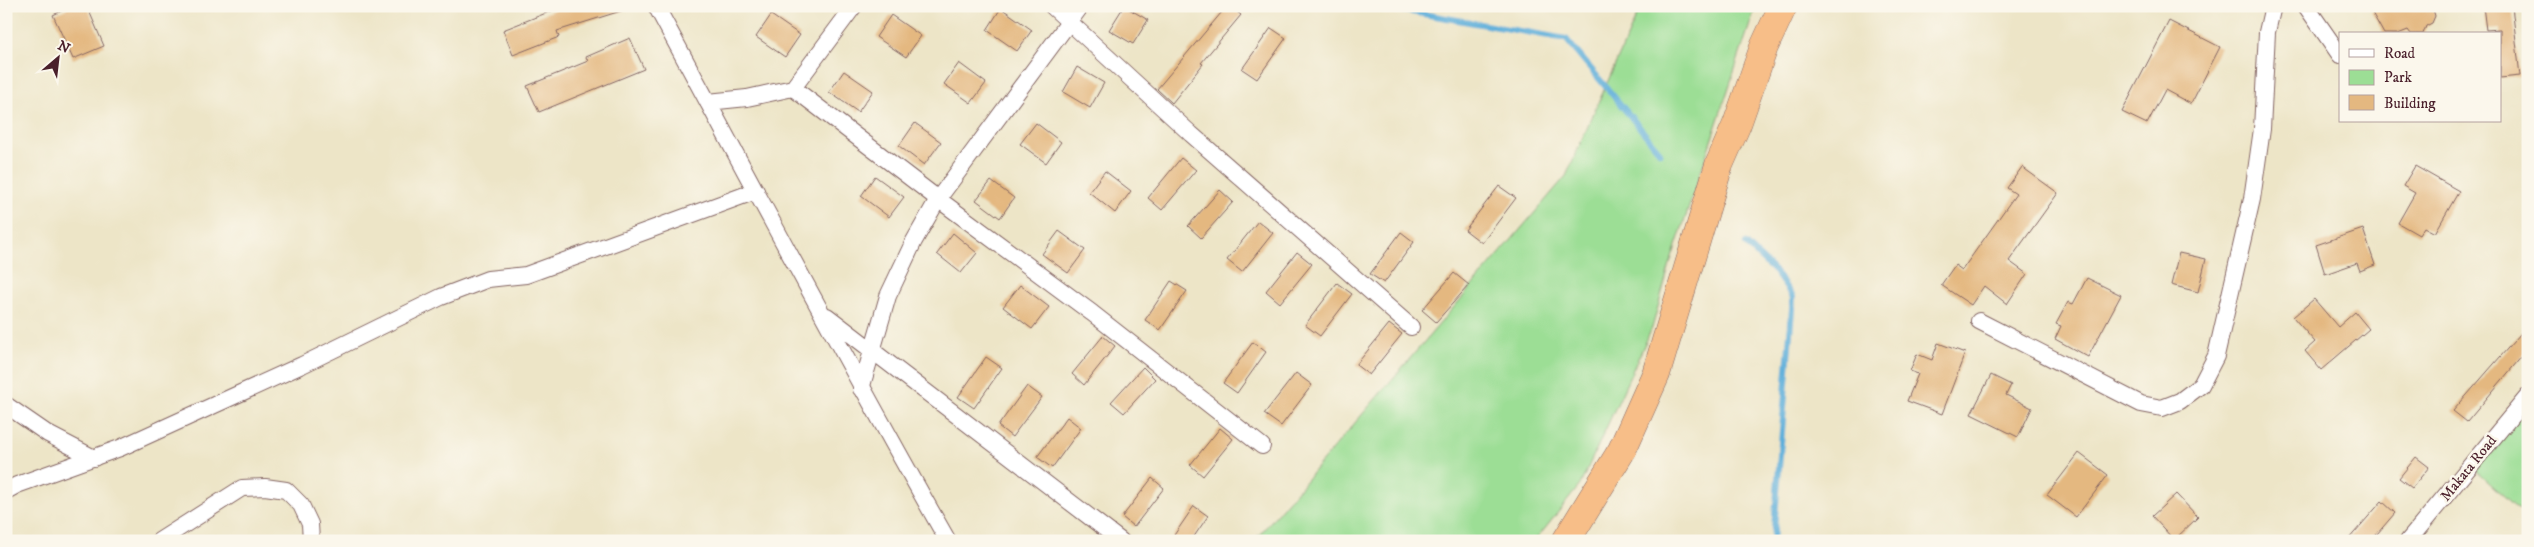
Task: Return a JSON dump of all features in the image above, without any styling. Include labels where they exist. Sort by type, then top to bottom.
[{"type":"highway","points":[[1566,541],[1622,450],[1656,374],[1719,165],[1737,124],[1764,47],[1783,6]]},
{"type":"street","points":[[656,6],[823,314],[861,389],[948,541]]},
{"type":"street","points":[[708,102],[747,98],[793,88],[854,6]]},
{"type":"street","points":[[1052,6],[1191,134],[1412,327]]},
{"type":"street","points":[[861,389],[888,296],[914,241],[938,199],[1081,6]]},
{"type":"street","points":[[1979,321],[2141,404],[2162,408],[2180,401],[2201,385],[2216,356],[2252,199],[2262,129],[2266,32],[2273,6]]},
{"type":"street","points":[[2306,6],[2339,54]]},
{"type":"street","points":[[793,88],[938,199],[1092,312],[1262,446]]},
{"type":"street","points":[[6,491],[128,444],[284,373],[441,297],[488,279],[526,275],[756,191]]},
{"type":"street","points":[[823,314],[1121,541]]},
{"type":"street","name":"Makata Road","points":[[2408,541],[2528,396]]},
{"type":"street","points":[[6,405],[48,434],[94,458]]},
{"type":"street","points":[[159,541],[242,488],[265,487],[286,490],[301,505],[310,524],[311,541]]},
{"type":"green space","points":[[1641,6],[1756,6],[1670,264],[1652,328],[1580,485],[1535,541],[1254,541],[1566,176]]},
{"type":"green space","points":[[2528,396],[2528,518],[2470,465]]},
{"type":"building","points":[[72,6],[87,6],[104,46],[73,59],[53,15]]},
{"type":"building","points":[[564,6],[623,6],[624,10],[557,31],[559,37],[513,55],[503,30]]},
{"type":"building","points":[[1124,6],[1148,20],[1133,44],[1109,30]]},
{"type":"building","points":[[1227,6],[1230,6],[1241,15],[1201,63],[1203,64],[1172,103],[1157,89]]},
{"type":"building","points":[[2383,6],[2432,6],[2435,16],[2432,23],[2426,26],[2424,32],[2410,32],[2408,30],[2403,32],[2383,32],[2371,11]]},
{"type":"building","points":[[2483,6],[2512,6],[2520,76],[2502,78],[2502,32],[2500,32],[2500,29],[2486,30]]},
{"type":"building","points":[[1001,8],[1032,30],[1017,51],[987,30]]},
{"type":"building","points":[[771,15],[800,35],[785,57],[756,37]]},
{"type":"building","points":[[891,15],[921,36],[906,57],[876,37]]},
{"type":"building","points":[[2169,21],[2220,47],[2191,104],[2165,90],[2147,124],[2122,112]]},
{"type":"building","points":[[1271,28],[1286,38],[1257,79],[1242,69]]},
{"type":"building","points":[[630,38],[644,69],[539,112],[527,86],[588,61],[586,57]]},
{"type":"building","points":[[959,63],[986,83],[971,103],[944,84]]},
{"type":"building","points":[[1077,67],[1104,83],[1090,108],[1063,92]]},
{"type":"building","points":[[844,71],[873,91],[858,112],[829,92]]},
{"type":"building","points":[[915,123],[941,142],[924,165],[899,146]]},
{"type":"building","points":[[1036,123],[1061,142],[1046,163],[1020,144]]},
{"type":"building","points":[[1181,158],[1196,170],[1162,210],[1148,198]]},
{"type":"building","points":[[2415,166],[2459,191],[2435,233],[2424,227],[2419,235],[2398,223],[2415,193],[2403,186]]},
{"type":"building","points":[[2022,167],[2058,193],[2009,261],[2027,274],[2007,304],[1984,286],[1971,305],[1941,285],[1955,265],[1962,270],[2016,194],[2007,188]]},
{"type":"building","points":[[1105,171],[1131,191],[1115,213],[1089,192]]},
{"type":"building","points":[[875,176],[904,197],[889,217],[861,196]]},
{"type":"building","points":[[991,181],[1014,198],[1000,218],[976,200]]},
{"type":"building","points":[[1499,186],[1516,198],[1482,243],[1465,230]]},
{"type":"building","points":[[1220,190],[1233,202],[1201,238],[1188,226]]},
{"type":"building","points":[[1258,221],[1273,233],[1242,272],[1227,260]]},
{"type":"building","points":[[2363,229],[2375,265],[2360,271],[2357,263],[2325,274],[2316,245]]},
{"type":"building","points":[[1059,231],[1085,250],[1068,273],[1042,254]]},
{"type":"building","points":[[1401,232],[1414,242],[1384,283],[1370,274]]},
{"type":"building","points":[[953,233],[977,253],[961,273],[937,254]]},
{"type":"building","points":[[1297,252],[1312,264],[1280,303],[1266,291]]},
{"type":"building","points":[[2179,253],[2206,259],[2198,292],[2171,285]]},
{"type":"building","points":[[1454,273],[1469,285],[1436,322],[1422,310]]},
{"type":"building","points":[[2087,278],[2121,295],[2088,357],[2055,339],[2061,326],[2056,324],[2068,302],[2073,304]]},
{"type":"building","points":[[1171,281],[1187,291],[1160,330],[1145,320]]},
{"type":"building","points":[[1337,283],[1352,294],[1320,336],[1305,325]]},
{"type":"building","points":[[1020,285],[1049,307],[1032,329],[1003,307]]},
{"type":"building","points":[[2314,299],[2338,327],[2355,312],[2369,329],[2321,370],[2305,351],[2315,342],[2293,317]]},
{"type":"building","points":[[1389,324],[1402,334],[1369,375],[1356,365]]},
{"type":"building","points":[[2528,325],[2528,349],[2467,422],[2453,411]]},
{"type":"building","points":[[1103,336],[1115,346],[1084,385],[1072,374]]},
{"type":"building","points":[[1253,342],[1266,352],[1237,393],[1223,383]]},
{"type":"building","points":[[1938,343],[1965,353],[1942,414],[1907,401],[1918,374],[1910,371],[1917,354],[1932,360]]},
{"type":"building","points":[[986,357],[1002,368],[974,408],[958,397]]},
{"type":"building","points":[[1143,367],[1155,379],[1124,413],[1111,402]]},
{"type":"building","points":[[1296,373],[1312,385],[1281,426],[1264,414]]},
{"type":"building","points":[[1991,375],[2011,385],[2006,395],[2032,408],[2018,437],[1971,414]]},
{"type":"building","points":[[1027,386],[1042,397],[1012,437],[998,426]]},
{"type":"building","points":[[1067,417],[1081,428],[1052,468],[1037,457]]},
{"type":"building","points":[[1220,428],[1233,439],[1203,476],[1190,465]]},
{"type":"building","points":[[2079,453],[2108,475],[2076,517],[2047,495]]},
{"type":"building","points":[[2416,457],[2429,467],[2412,488],[2399,478]]},
{"type":"building","points":[[1152,478],[1164,488],[1134,527],[1122,517]]},
{"type":"building","points":[[2176,494],[2198,517],[2174,540],[2152,516]]},
{"type":"building","points":[[2382,501],[2395,513],[2371,541],[2347,541]]},
{"type":"building","points":[[1194,506],[1208,516],[1191,541],[1170,541]]},
{"type":"waterway","points":[[1378,6],[1566,39],[1660,152]]},
{"type":"waterway","points":[[1746,244],[1775,272],[1793,297],[1773,541]]}]
